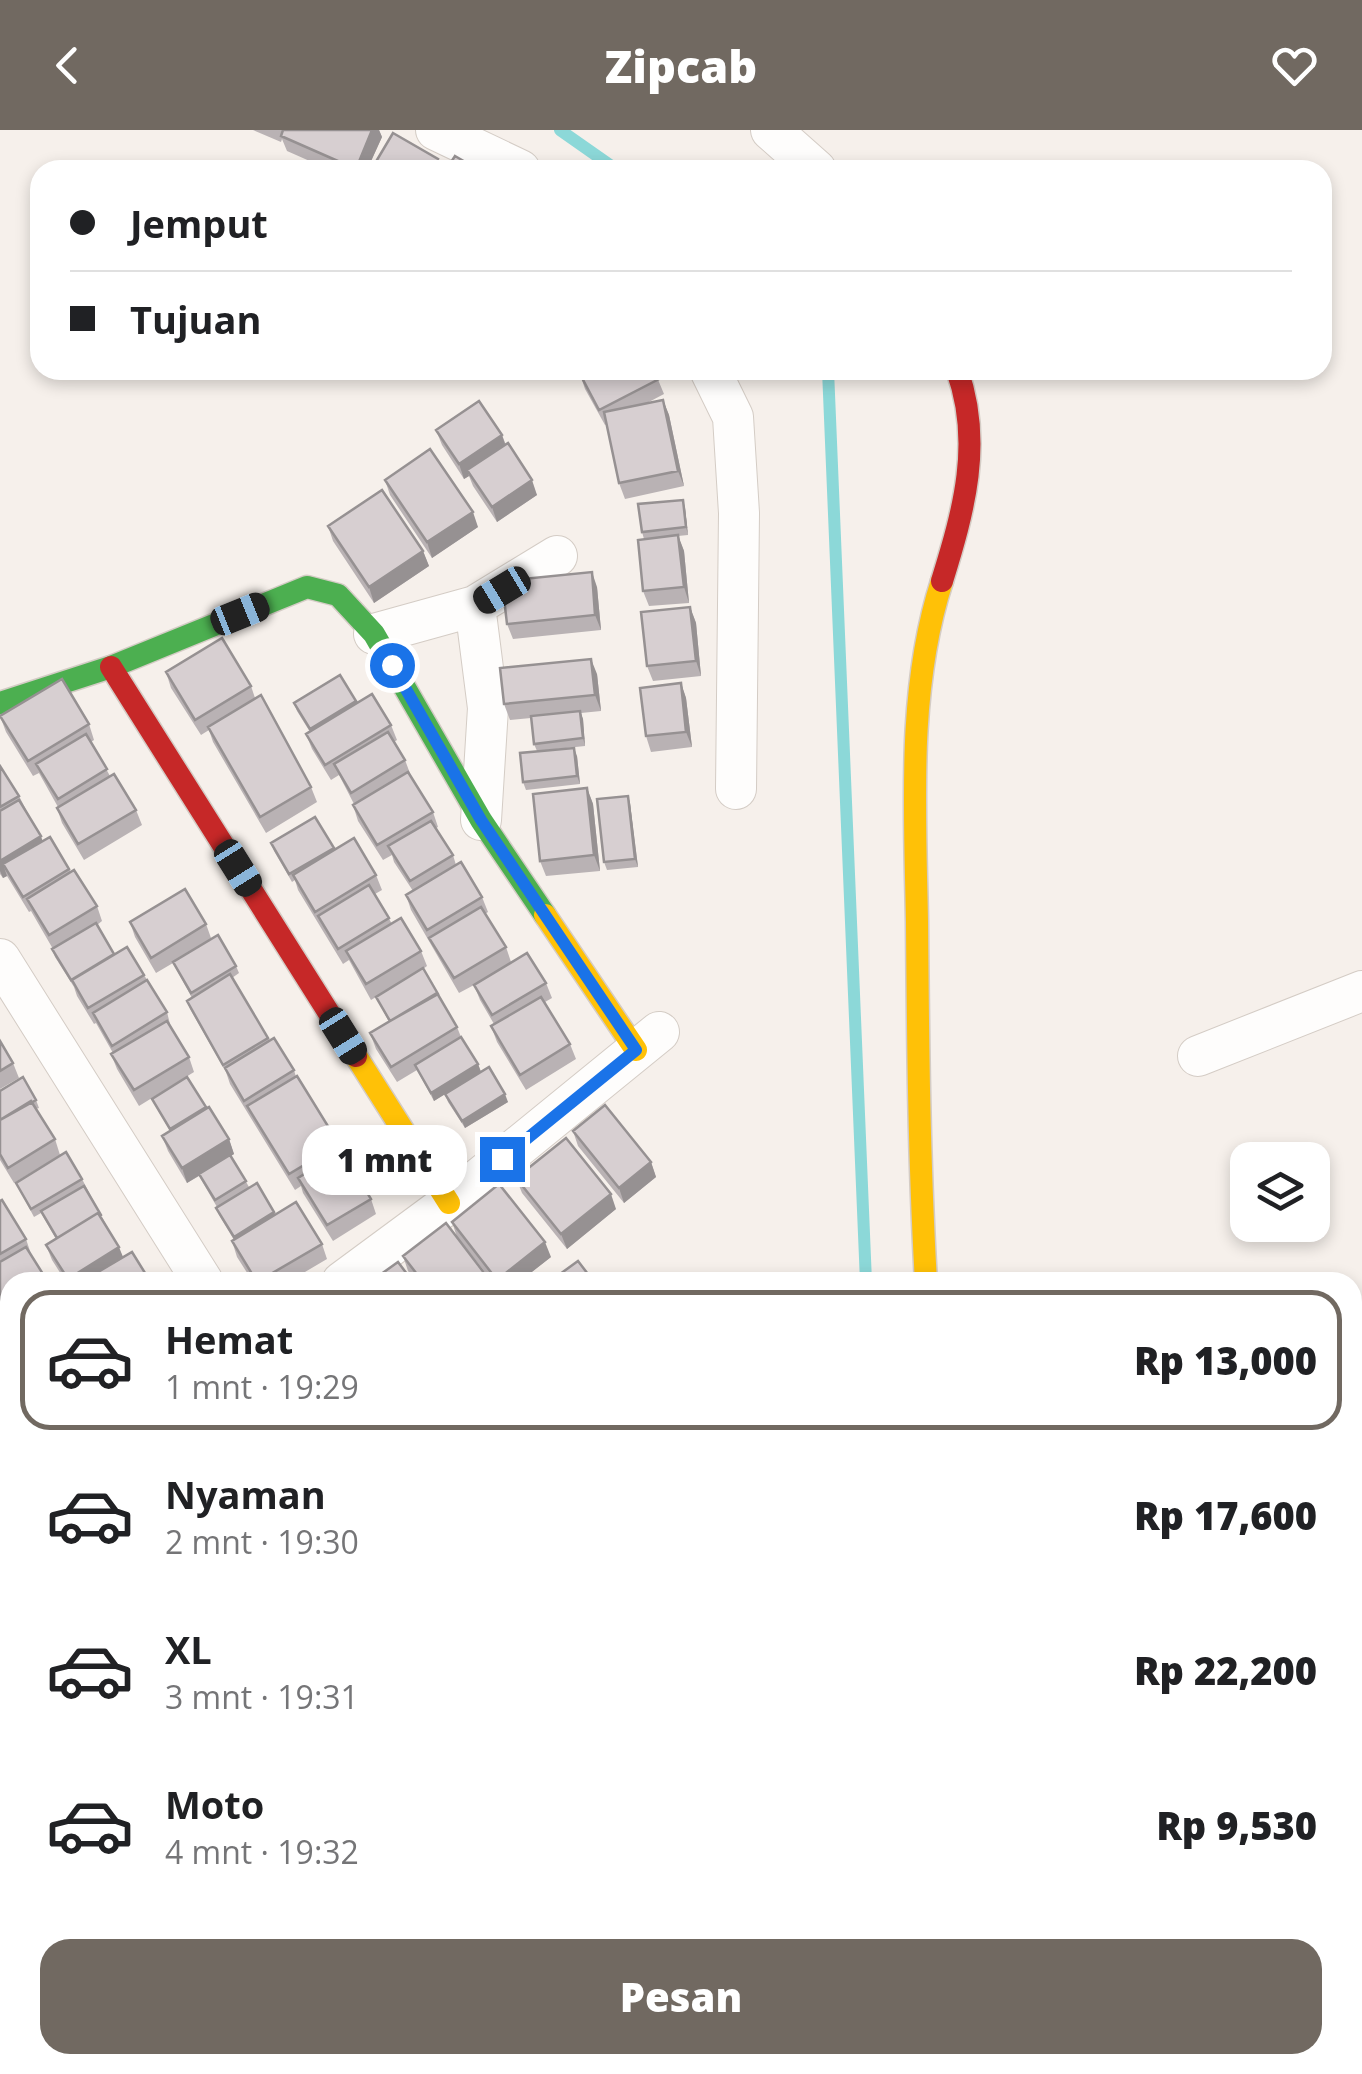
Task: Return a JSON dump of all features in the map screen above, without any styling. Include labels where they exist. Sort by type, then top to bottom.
[{"type":"street","points":[[436,130],[499,160]]},
{"type":"street","points":[[771,130],[805,160]]},
{"type":"street","points":[[715,380],[733,418],[738,513],[736,789]]},
{"type":"street","points":[[925,1272],[920,1176],[915,778],[927,626],[962,517],[974,440],[961,380]]},
{"type":"street","points":[[374,634],[474,606],[557,556]]},
{"type":"street","points":[[0,703],[111,667],[307,586],[338,595],[374,634],[481,820],[648,1041],[449,1203],[356,1272]]},
{"type":"street","points":[[474,606],[488,708],[481,820]]},
{"type":"street","points":[[111,667],[449,1203]]},
{"type":"street","points":[[0,959],[197,1272]]},
{"type":"street","points":[[1198,1056],[1362,991]]},
{"type":"building","points":[[283,130],[372,130],[360,160],[336,160],[281,136]]},
{"type":"building","points":[[393,133],[438,159],[437,160],[377,160]]},
{"type":"building","points":[[583,380],[657,380],[599,410]]},
{"type":"building","points":[[663,400],[678,471],[619,483],[604,412]]},
{"type":"building","points":[[479,401],[502,435],[459,464],[436,430]]},
{"type":"building","points":[[508,443],[532,480],[492,507],[467,470]]},
{"type":"building","points":[[430,449],[473,512],[427,542],[385,480]]},
{"type":"building","points":[[382,490],[423,551],[369,587],[328,526]]},
{"type":"building","points":[[683,500],[686,527],[642,532],[638,504]]},
{"type":"building","points":[[678,535],[684,587],[643,591],[638,540]]},
{"type":"building","points":[[592,572],[595,615],[507,624],[502,581]]},
{"type":"building","points":[[690,607],[696,661],[647,666],[641,612]]},
{"type":"building","points":[[222,638],[251,686],[195,720],[166,672]]},
{"type":"building","points":[[591,659],[595,695],[504,704],[500,668]]},
{"type":"building","points":[[340,675],[356,701],[310,729],[294,703]]},
{"type":"building","points":[[62,679],[89,724],[28,761],[0,716]]},
{"type":"building","points":[[681,683],[686,732],[646,736],[640,688]]},
{"type":"building","points":[[372,694],[391,725],[325,765],[306,734]]},
{"type":"building","points":[[261,695],[311,787],[260,817],[208,727]]},
{"type":"building","points":[[580,711],[583,738],[534,744],[531,716]]},
{"type":"building","points":[[388,732],[405,760],[351,793],[334,764]]},
{"type":"building","points":[[86,734],[107,769],[58,799],[36,764]]},
{"type":"building","points":[[574,748],[577,776],[523,782],[520,753]]},
{"type":"building","points":[[0,766],[19,796],[0,807]]},
{"type":"building","points":[[408,772],[433,812],[377,845],[353,805]]},
{"type":"building","points":[[114,774],[136,810],[78,844],[57,808]]},
{"type":"building","points":[[587,788],[594,855],[540,861],[533,794]]},
{"type":"building","points":[[628,796],[635,859],[604,862],[597,799]]},
{"type":"building","points":[[19,800],[41,836],[0,861],[0,811]]},
{"type":"building","points":[[315,817],[334,848],[289,874],[271,843]]},
{"type":"building","points":[[431,821],[453,855],[410,881],[388,846]]},
{"type":"building","points":[[50,837],[69,869],[23,897],[3,864]]},
{"type":"building","points":[[354,838],[376,875],[315,912],[293,875]]},
{"type":"building","points":[[461,862],[482,897],[427,930],[406,895]]},
{"type":"building","points":[[74,870],[97,906],[49,935],[27,899]]},
{"type":"building","points":[[369,885],[389,918],[338,949],[318,916]]},
{"type":"building","points":[[185,889],[206,924],[151,958],[130,922]]},
{"type":"building","points":[[481,907],[506,947],[454,978],[429,938]]},
{"type":"building","points":[[401,918],[421,951],[366,984],[346,951]]},
{"type":"building","points":[[96,923],[114,954],[71,980],[52,949]]},
{"type":"building","points":[[218,935],[236,966],[191,993],[173,962]]},
{"type":"building","points":[[127,947],[144,975],[88,1008],[72,980]]},
{"type":"building","points":[[527,953],[546,983],[492,1015],[474,985]]},
{"type":"building","points":[[423,968],[438,994],[390,1021],[376,997]]},
{"type":"building","points":[[230,974],[268,1038],[223,1065],[187,1001]]},
{"type":"building","points":[[147,980],[167,1012],[112,1046],[93,1013]]},
{"type":"building","points":[[437,993],[457,1027],[391,1067],[370,1033]]},
{"type":"building","points":[[541,997],[570,1044],[520,1075],[491,1026]]},
{"type":"building","points":[[167,1021],[189,1057],[134,1090],[111,1054]]},
{"type":"building","points":[[461,1037],[478,1064],[431,1093],[415,1065]]},
{"type":"building","points":[[274,1038],[294,1070],[244,1101],[225,1068]]},
{"type":"building","points":[[0,1041],[13,1063],[0,1071]]},
{"type":"building","points":[[489,1067],[505,1094],[462,1121],[445,1094]]},
{"type":"building","points":[[297,1076],[339,1144],[289,1174],[247,1106]]},
{"type":"building","points":[[23,1077],[36,1100],[0,1120],[0,1091]]},
{"type":"building","points":[[187,1077],[206,1107],[170,1129],[152,1099]]},
{"type":"building","points":[[31,1101],[55,1139],[8,1168],[0,1154],[0,1120]]},
{"type":"building","points":[[605,1105],[651,1162],[619,1188],[573,1131]]},
{"type":"building","points":[[209,1107],[229,1139],[182,1168],[162,1136]]},
{"type":"building","points":[[566,1138],[611,1194],[561,1234],[516,1178]]},
{"type":"building","points":[[342,1151],[371,1199],[327,1225],[298,1178]]},
{"type":"building","points":[[66,1152],[82,1179],[31,1209],[16,1183]]},
{"type":"building","points":[[230,1155],[246,1181],[215,1200],[199,1174]]},
{"type":"building","points":[[257,1183],[274,1212],[234,1237],[216,1208]]},
{"type":"building","points":[[499,1184],[545,1242],[507,1272],[491,1272],[452,1222]]},
{"type":"building","points":[[84,1186],[101,1215],[98,1213],[57,1238],[41,1211]]},
{"type":"building","points":[[0,1201],[26,1239],[0,1254]]},
{"type":"building","points":[[296,1202],[322,1244],[274,1272],[251,1272],[232,1241]]},
{"type":"building","points":[[98,1213],[119,1247],[79,1272],[63,1272],[46,1245]]},
{"type":"building","points":[[446,1223],[483,1272],[415,1272],[403,1256]]},
{"type":"building","points":[[26,1247],[42,1272],[0,1272],[0,1262]]},
{"type":"building","points":[[132,1252],[144,1272],[98,1272]]},
{"type":"building","points":[[578,1261],[586,1272],[563,1272]]},
{"type":"building","points":[[398,1262],[406,1272],[384,1272]]},
{"type":"waterway","points":[[560,130],[603,160]]},
{"type":"waterway","points":[[828,380],[866,1272]]},
{"type":"traffic: fast","points":[[0,703],[111,667],[307,587],[338,595],[374,634],[481,820],[545,915]]},
{"type":"traffic: slow","points":[[926,1272],[919,1102],[916,750],[923,664],[942,581]]},
{"type":"traffic: slow","points":[[545,915],[636,1050]]},
{"type":"traffic: slow","points":[[356,1056],[449,1203]]},
{"type":"traffic: jam","points":[[942,581],[968,476],[969,423],[960,380]]},
{"type":"traffic: jam","points":[[111,667],[356,1056]]},
{"type":"route","points":[[392,665],[481,820],[636,1050],[502,1159]]}]
